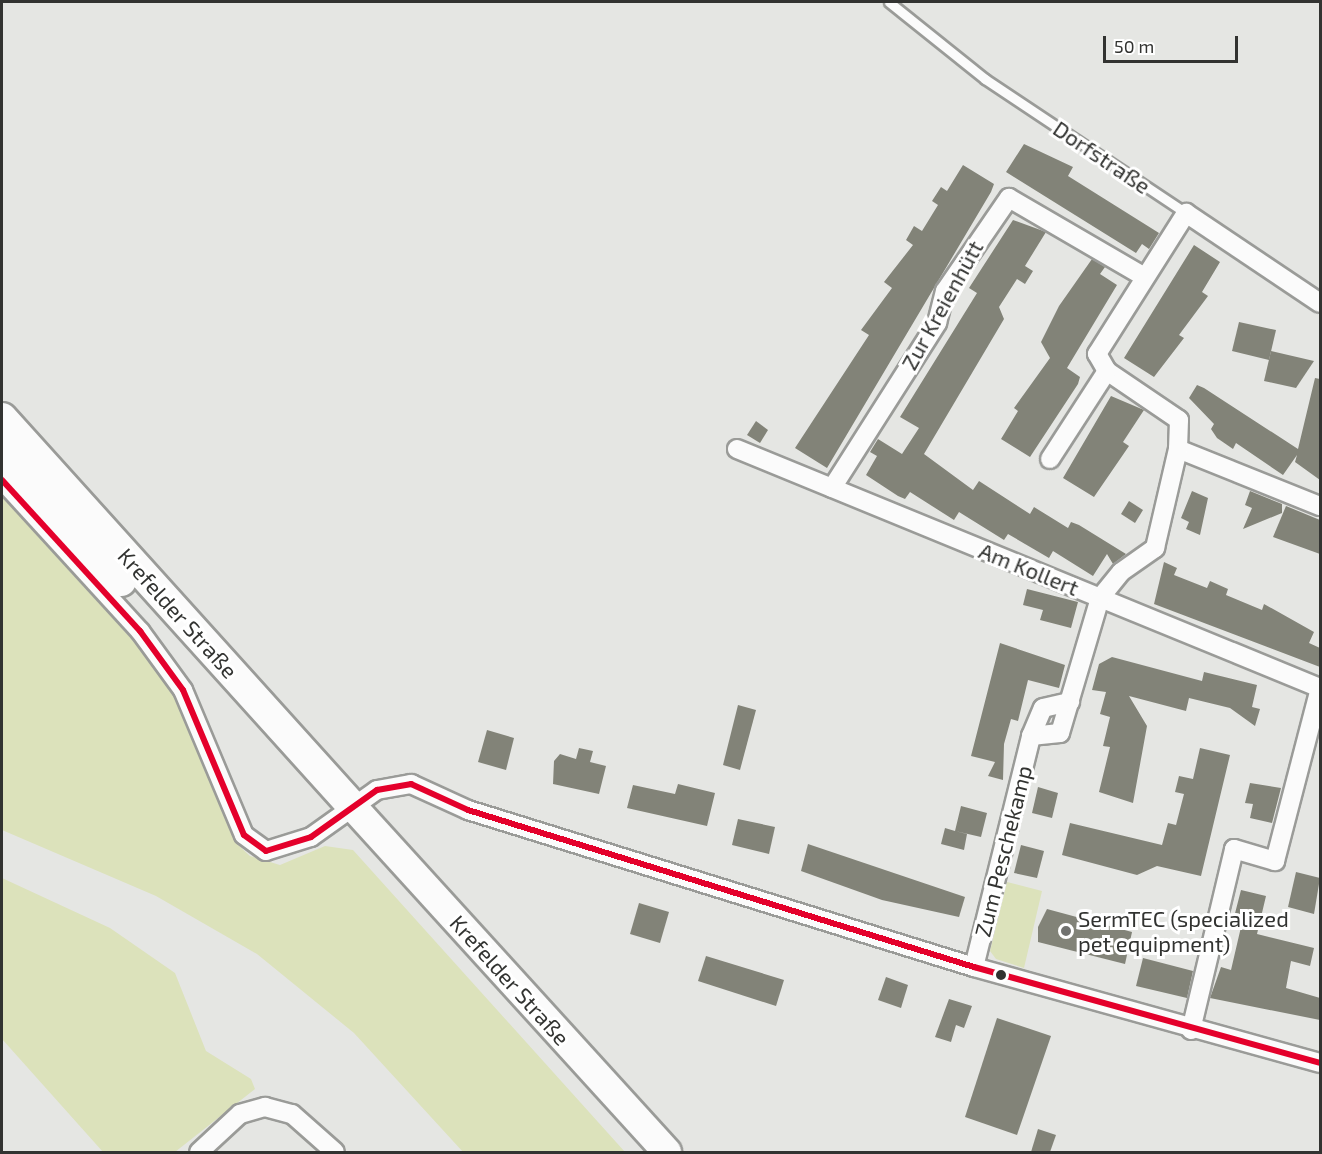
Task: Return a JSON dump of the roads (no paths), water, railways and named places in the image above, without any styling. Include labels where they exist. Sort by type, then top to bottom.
[{"type":"highway","name":"Krefelder Straße","points":[[2,418],[346,813]]},
{"type":"highway","name":"Krefelder Straße","points":[[2,450],[346,813]]},
{"type":"main road","name":"Krefelder Straße","points":[[346,813],[641,1152]]},
{"type":"main road","name":"Krefelder Straße","points":[[346,813],[667,1152]]},
{"type":"street","name":"Zur Kreienhütt","points":[[832,488],[937,323],[945,291],[1009,198],[1145,277]]},
{"type":"street","points":[[1050,459],[1107,371],[1097,354],[1186,213]]},
{"type":"street","name":"Dorfstraße","points":[[1186,213],[1320,303]]},
{"type":"street","name":"Zum Peschekamp","points":[[1031,736],[1060,733],[1100,598],[1121,572],[1155,548],[1178,449],[1181,431],[1171,411],[1107,371]]},
{"type":"street","name":"Am Kollert","points":[[737,449],[1320,688]]},
{"type":"street","points":[[1178,449],[1320,506]]},
{"type":"street","points":[[2,480],[140,631],[183,690],[244,835],[266,851],[280,851],[392,784],[411,784],[468,810],[974,966],[1191,1030],[1320,1063]]},
{"type":"street","points":[[1191,1030],[1234,849],[1275,861],[1320,688]]},
{"type":"street","name":"Zum Peschekamp","points":[[974,966],[1031,736],[1043,708],[1070,702]]},
{"type":"street","points":[[199,1152],[240,1114],[265,1107],[292,1114],[335,1152]]},
{"type":"lane","name":"Dorfstraße","points":[[889,2],[985,80],[1186,213]]},
{"type":"place","name":"SermTEC (specialized pet equipment)","points":[[1066,931]]}]
